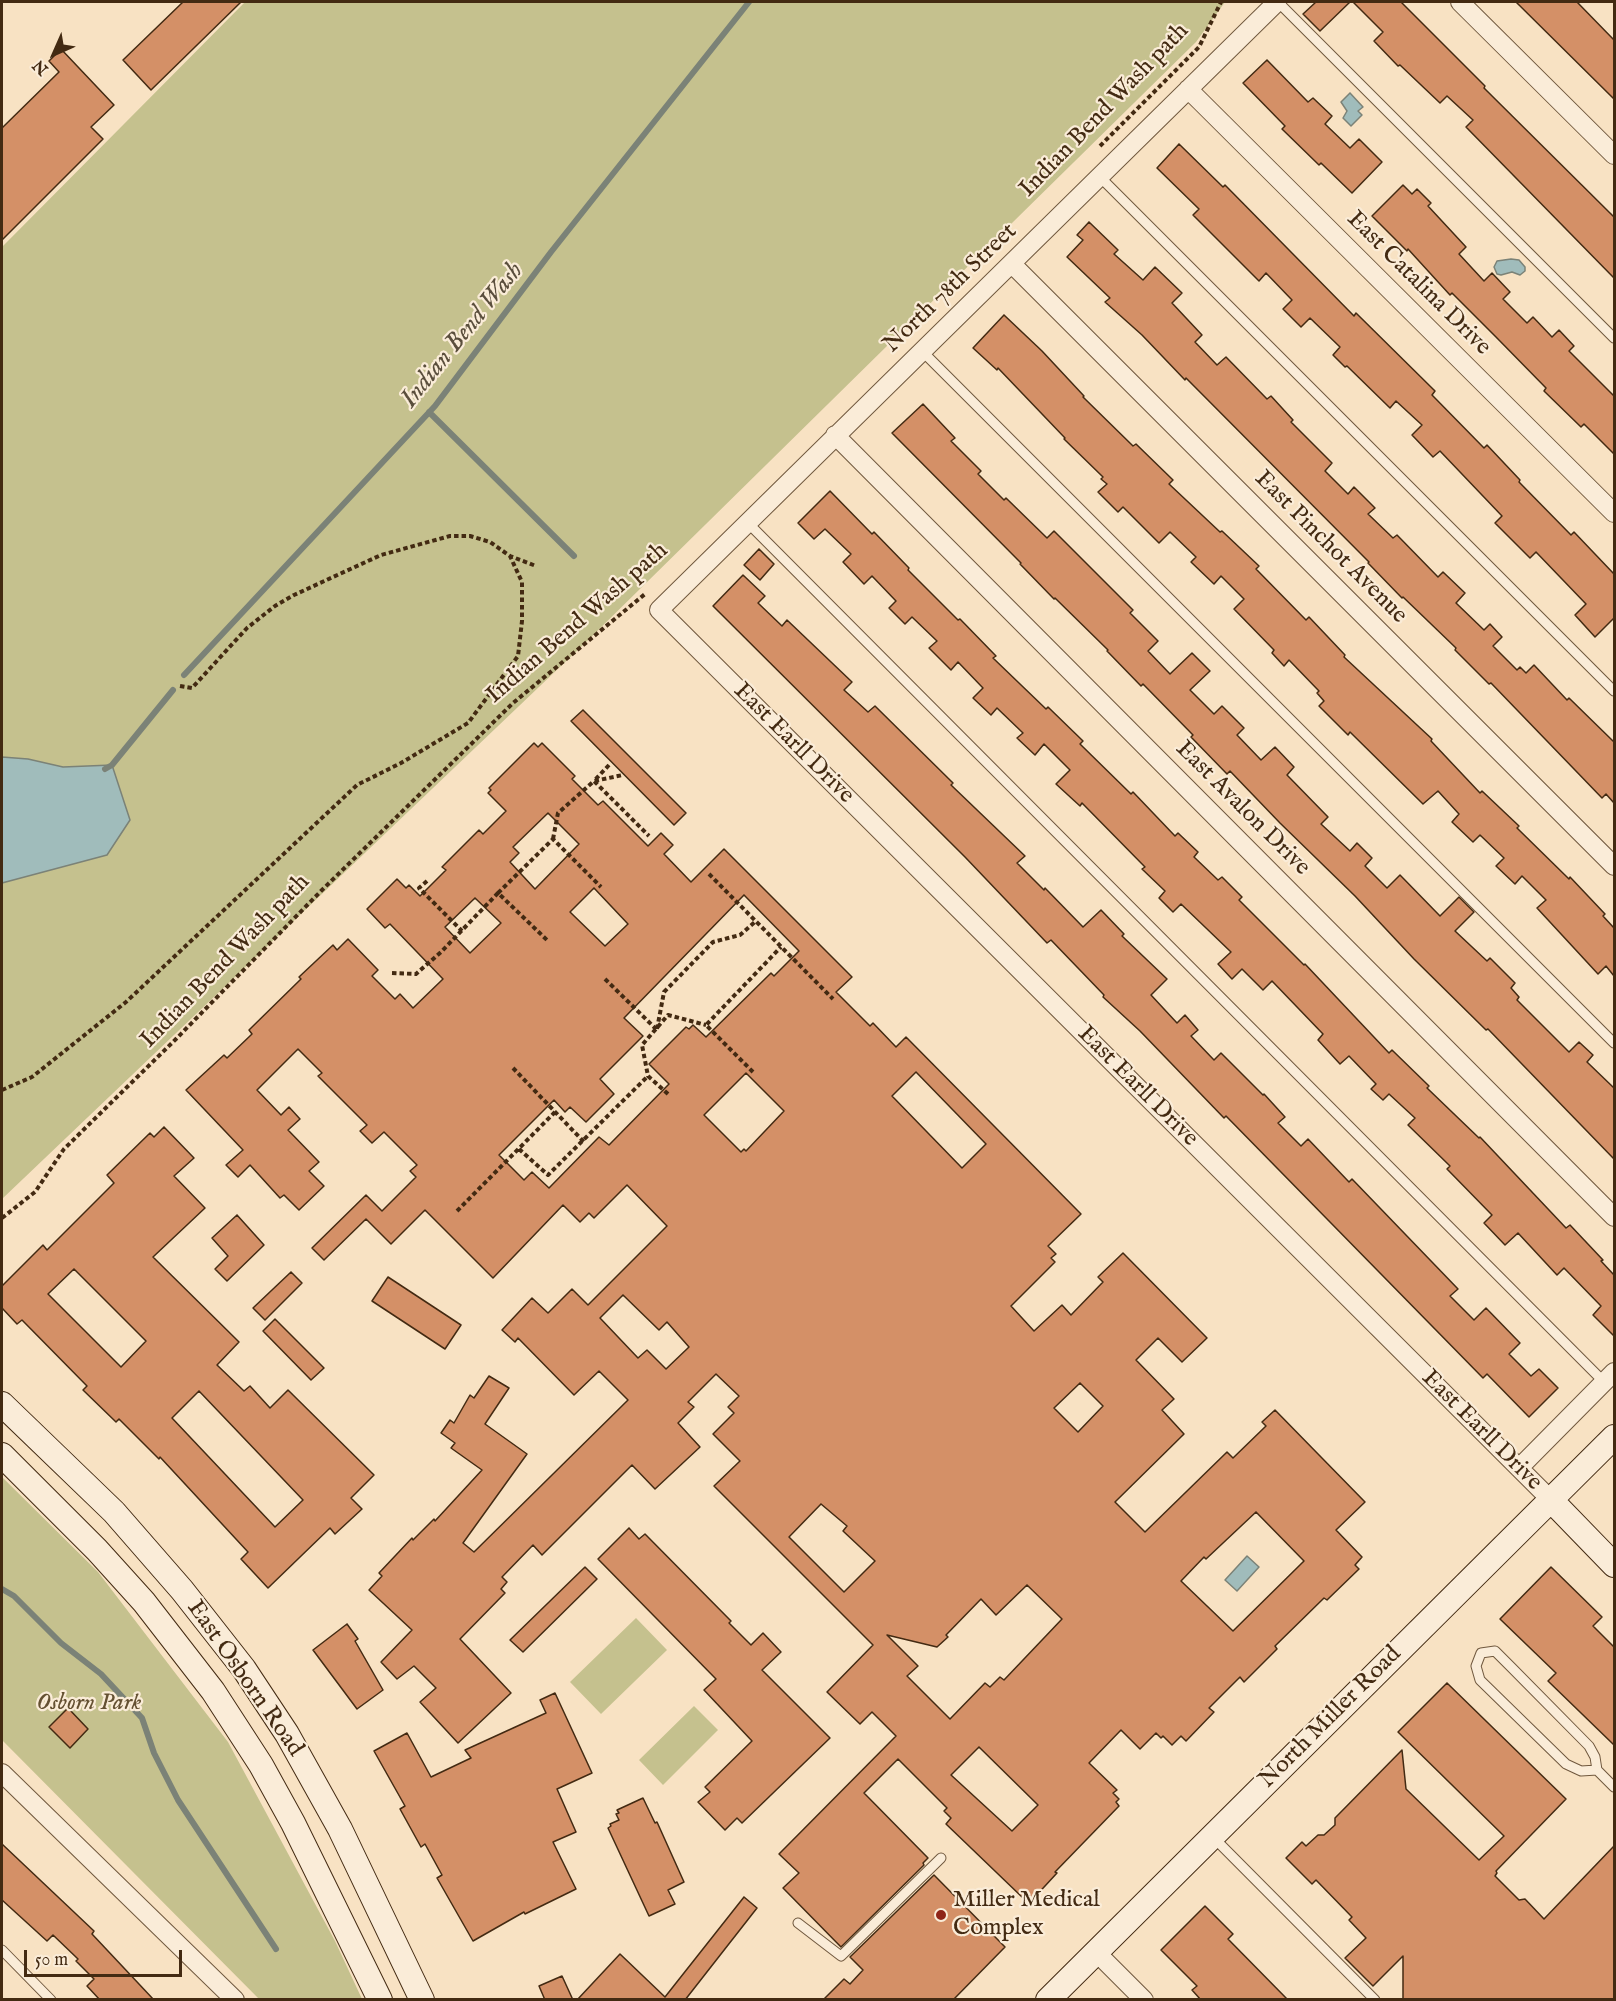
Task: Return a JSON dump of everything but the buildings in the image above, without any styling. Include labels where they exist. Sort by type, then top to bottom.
[{"type":"main road","name":"East Osborn Road","points":[[2,1404],[114,1512],[182,1590],[244,1670],[287,1734],[340,1829],[422,2000]]},
{"type":"main road","name":"North Miller Road","points":[[1048,2000],[1614,1437]]},
{"type":"main road","name":"East Osborn Road","points":[[2,1455],[97,1550],[144,1602],[213,1691],[261,1765],[293,1823],[326,1886],[380,2000]]},
{"type":"main road","name":"East Earll Drive","points":[[1551,1500],[1614,1565]]},
{"type":"street","name":"North 78th Street","points":[[659,610],[1278,2]]},
{"type":"street","points":[[1460,2],[1614,155]]},
{"type":"street","name":"East Catalina Drive","points":[[1188,89],[1614,513]]},
{"type":"street","name":"East Pinchot Avenue","points":[[1012,264],[1614,866]]},
{"type":"street","name":"East Avalon Drive","points":[[836,435],[1614,1217]]},
{"type":"street","name":"East Earll Drive","points":[[659,610],[1551,1500]]},
{"type":"street","points":[[1519,1468],[1609,1377]]},
{"type":"street","points":[[2,1773],[235,2000]]},
{"type":"street","points":[[1096,1952],[1144,2000]]},
{"type":"lane","points":[[1278,2],[1614,338]]},
{"type":"lane","points":[[1100,177],[1614,691]]},
{"type":"lane","points":[[922,351],[1614,1043]]},
{"type":"lane","points":[[748,523],[1609,1377]]},
{"type":"lane","points":[[1597,1770],[1581,1771],[1566,1764],[1480,1680],[1476,1666],[1481,1653],[1495,1651],[1512,1668],[1589,1746],[1595,1757],[1597,1770],[1614,1787]]},
{"type":"lane","points":[[1212,1836],[1374,2000]]},
{"type":"lane","points":[[798,1923],[841,1956],[941,1858]]},
{"type":"lane","points":[[2,1950],[51,2000]]},
{"type":"path","name":"Indian Bend Wash path","points":[[1099,147],[1199,47],[1221,2]]},
{"type":"path","points":[[180,686],[192,688],[247,628],[275,606],[381,555],[450,536],[470,536],[490,542],[510,556],[536,566]]},
{"type":"path","points":[[2,1090],[32,1077],[126,1002],[357,785],[401,763],[468,723],[518,656],[522,621],[522,582],[510,556]]},
{"type":"path","name":"Indian Bend Wash path","points":[[2,1218],[35,1192],[64,1149],[321,891],[513,703],[648,591]]},
{"type":"path","points":[[392,973],[416,974],[462,931],[553,838],[558,813],[609,765]]},
{"type":"path","points":[[594,781],[622,775]]},
{"type":"path","points":[[594,781],[649,836]]},
{"type":"path","points":[[553,838],[601,887]]},
{"type":"path","points":[[709,874],[833,999]]},
{"type":"path","points":[[427,881],[419,888],[462,931]]},
{"type":"path","points":[[498,893],[547,940]]},
{"type":"path","points":[[657,1029],[664,992],[713,942],[740,935],[756,921]]},
{"type":"path","points":[[706,1024],[781,947]]},
{"type":"path","points":[[605,979],[657,1029]]},
{"type":"path","points":[[668,1094],[648,1076],[642,1045],[668,1016],[706,1024],[753,1072]]},
{"type":"path","points":[[513,1068],[584,1142]]},
{"type":"path","points":[[519,1149],[548,1175],[584,1142],[648,1076]]},
{"type":"path","points":[[457,1210],[555,1112]]},
{"type":"green space","points":[[245,2],[1225,2],[1196,42],[583,645],[2,1199],[2,247]]},
{"type":"green space","name":"Osborn Park","points":[[2,1477],[98,1572],[228,1742],[335,1941],[362,1999],[259,1999],[2,1740]]},
{"type":"green space","points":[[636,1618],[667,1650],[601,1714],[570,1682]]},
{"type":"green space","points":[[694,1706],[718,1730],[663,1785],[639,1760]]},
{"type":"water","points":[[1350,93],[1363,107],[1358,111],[1362,115],[1351,126],[1343,118],[1347,111],[1341,102]]},
{"type":"water","points":[[1519,260],[1525,267],[1525,271],[1520,275],[1512,272],[1497,274],[1494,267],[1497,261]]},
{"type":"water","points":[[2,757],[28,759],[63,767],[112,765],[130,820],[107,855],[2,883]]},
{"type":"water","points":[[1247,1556],[1259,1567],[1237,1591],[1225,1580]]},
{"type":"waterway","name":"Indian Bend Wash","points":[[184,675],[435,406],[551,252],[749,2]]},
{"type":"waterway","points":[[429,412],[574,556]]},
{"type":"waterway","name":"Indian Bend Wash","points":[[105,769],[112,765],[173,690]]},
{"type":"waterway","points":[[2,1589],[14,1596],[61,1643],[101,1674],[142,1718],[154,1753],[178,1800],[276,1949]]},
{"type":"place","name":"Miller Medical Complex","points":[[941,1915]]}]
